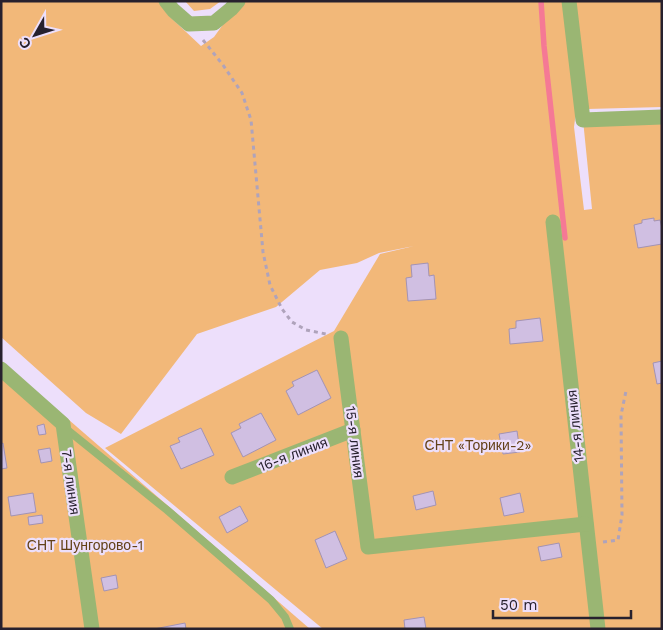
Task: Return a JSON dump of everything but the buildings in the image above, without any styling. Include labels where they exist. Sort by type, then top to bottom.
[{"type":"street","points":[[166,1],[172,10],[189,24],[214,23],[238,1]]},
{"type":"street","points":[[569,1],[583,120],[662,117]]},
{"type":"street","name":"14-я линия","points":[[553,222],[598,629]]},
{"type":"street","name":"15-я линия","points":[[341,338],[368,547],[586,524]]},
{"type":"street","points":[[1,369],[63,425]]},
{"type":"street","name":"7-я линия","points":[[63,425],[92,629]]},
{"type":"street","name":"16-я линия","points":[[232,477],[353,430]]},
{"type":"lane","points":[[63,425],[167,510],[271,600],[285,617],[290,629]]},
{"type":"path","points":[[189,24],[223,65],[242,93],[251,120],[263,252],[270,285],[282,309],[292,322],[306,330],[341,338]]},
{"type":"path","points":[[588,544],[618,540],[622,515],[621,415],[626,391]]},
{"type":"green space","name":"СНТ «Торики-2»","points":[[1,1],[158,1],[168,15],[201,46],[214,37],[242,1],[565,1],[577,104],[574,127],[584,210],[592,209],[583,120],[662,117],[662,629],[323,629],[105,448],[334,331],[380,254],[414,246],[379,253],[357,263],[320,270],[276,307],[197,334],[121,434],[86,413],[1,337]]},
{"type":"green space","points":[[185,1],[221,1],[210,9],[194,11]]},
{"type":"green space","points":[[575,1],[662,1],[662,107],[587,109]]},
{"type":"green space","name":"СНТ Шунгорово-1","points":[[1,361],[310,629],[1,629]]},
{"type":"waterway","points":[[541,1],[544,46],[565,238]]}]
